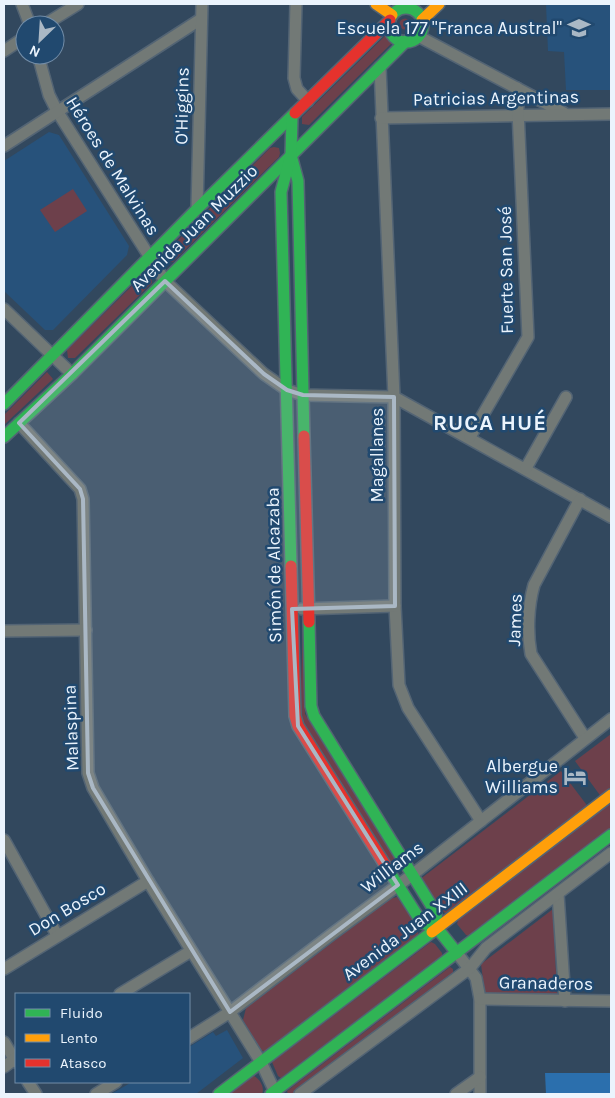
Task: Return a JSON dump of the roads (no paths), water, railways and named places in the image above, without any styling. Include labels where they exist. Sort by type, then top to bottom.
[{"type":"street","points":[[60,15],[78,4]]},
{"type":"street","name":"O'Higgins","points":[[197,209],[202,4]]},
{"type":"street","points":[[296,4],[294,78],[296,88],[308,101]]},
{"type":"street","points":[[376,4],[397,12],[411,9],[416,11],[422,20],[422,31],[414,39],[398,40],[394,36],[389,26],[397,12]]},
{"type":"street","points":[[422,20],[439,4]]},
{"type":"street","name":"Avenida Juan Muzzio","points":[[4,404],[197,209],[397,12]]},
{"type":"street","points":[[4,146],[201,18]]},
{"type":"street","points":[[418,36],[566,114]]},
{"type":"street","name":"Avenida Juan Muzzio","points":[[4,437],[72,374],[406,41]]},
{"type":"street","points":[[4,50],[15,43]]},
{"type":"street","name":"Héroes de Malvinas","points":[[41,65],[49,95],[57,111],[165,281],[264,374],[287,390],[303,395],[394,397],[526,468],[611,517]]},
{"type":"street","name":"Magallanes","points":[[380,67],[394,397],[395,606],[399,685],[408,708],[481,821]]},
{"type":"street","name":"Fuerte San José","points":[[470,438],[528,337],[517,88]]},
{"type":"street","name":"Patricias Argentinas","points":[[381,118],[611,114]]},
{"type":"street","name":"Simón de Alcazaba","points":[[292,117],[291,155],[281,192],[295,716],[298,726],[422,923],[437,928],[476,978],[480,1000],[480,1094]]},
{"type":"street","name":"Simón de Alcazaba","points":[[291,155],[298,182],[311,706],[314,716],[436,913],[437,928]]},
{"type":"street","points":[[4,309],[72,374]]},
{"type":"street","points":[[526,468],[566,397]]},
{"type":"street","name":"Malaspina","points":[[19,424],[80,489],[83,498],[88,773],[93,788],[260,1062],[274,1093]]},
{"type":"street","name":"James","points":[[580,499],[534,585],[531,596],[529,644],[531,654],[585,738]]},
{"type":"street","points":[[292,609],[395,606]]},
{"type":"street","points":[[4,631],[86,630]]},
{"type":"street","name":"Williams","points":[[190,1037],[230,1012],[412,875],[611,719]]},
{"type":"street","name":"Avenida Juan XXIII","points":[[219,1094],[611,795]]},
{"type":"street","points":[[274,1093],[611,835]]},
{"type":"street","points":[[4,840],[57,935]]},
{"type":"street","points":[[300,1094],[470,968],[486,948],[611,853]]},
{"type":"street","name":"Don Bosco","points":[[4,969],[148,881]]},
{"type":"street","points":[[558,894],[565,1001]]},
{"type":"street","points":[[122,993],[191,951]]},
{"type":"street","name":"Granaderos","points":[[480,1000],[611,1001]]},
{"type":"street","points":[[4,1042],[15,1058]]},
{"type":"street","points":[[4,1067],[15,1061]]},
{"type":"street","points":[[456,1094],[480,1077]]},
{"type":"street","points":[[29,1083],[36,1094]]},
{"type":"street","points":[[96,1094],[114,1083]]},
{"type":"place","name":"Escuela 177 \"Franca Austral\"","points":[[579,28]]},
{"type":"place","name":"Albergue Williams","points":[[575,776]]},
{"type":"district","name":"RUCA HUÉ","points":[[490,422]]}]
